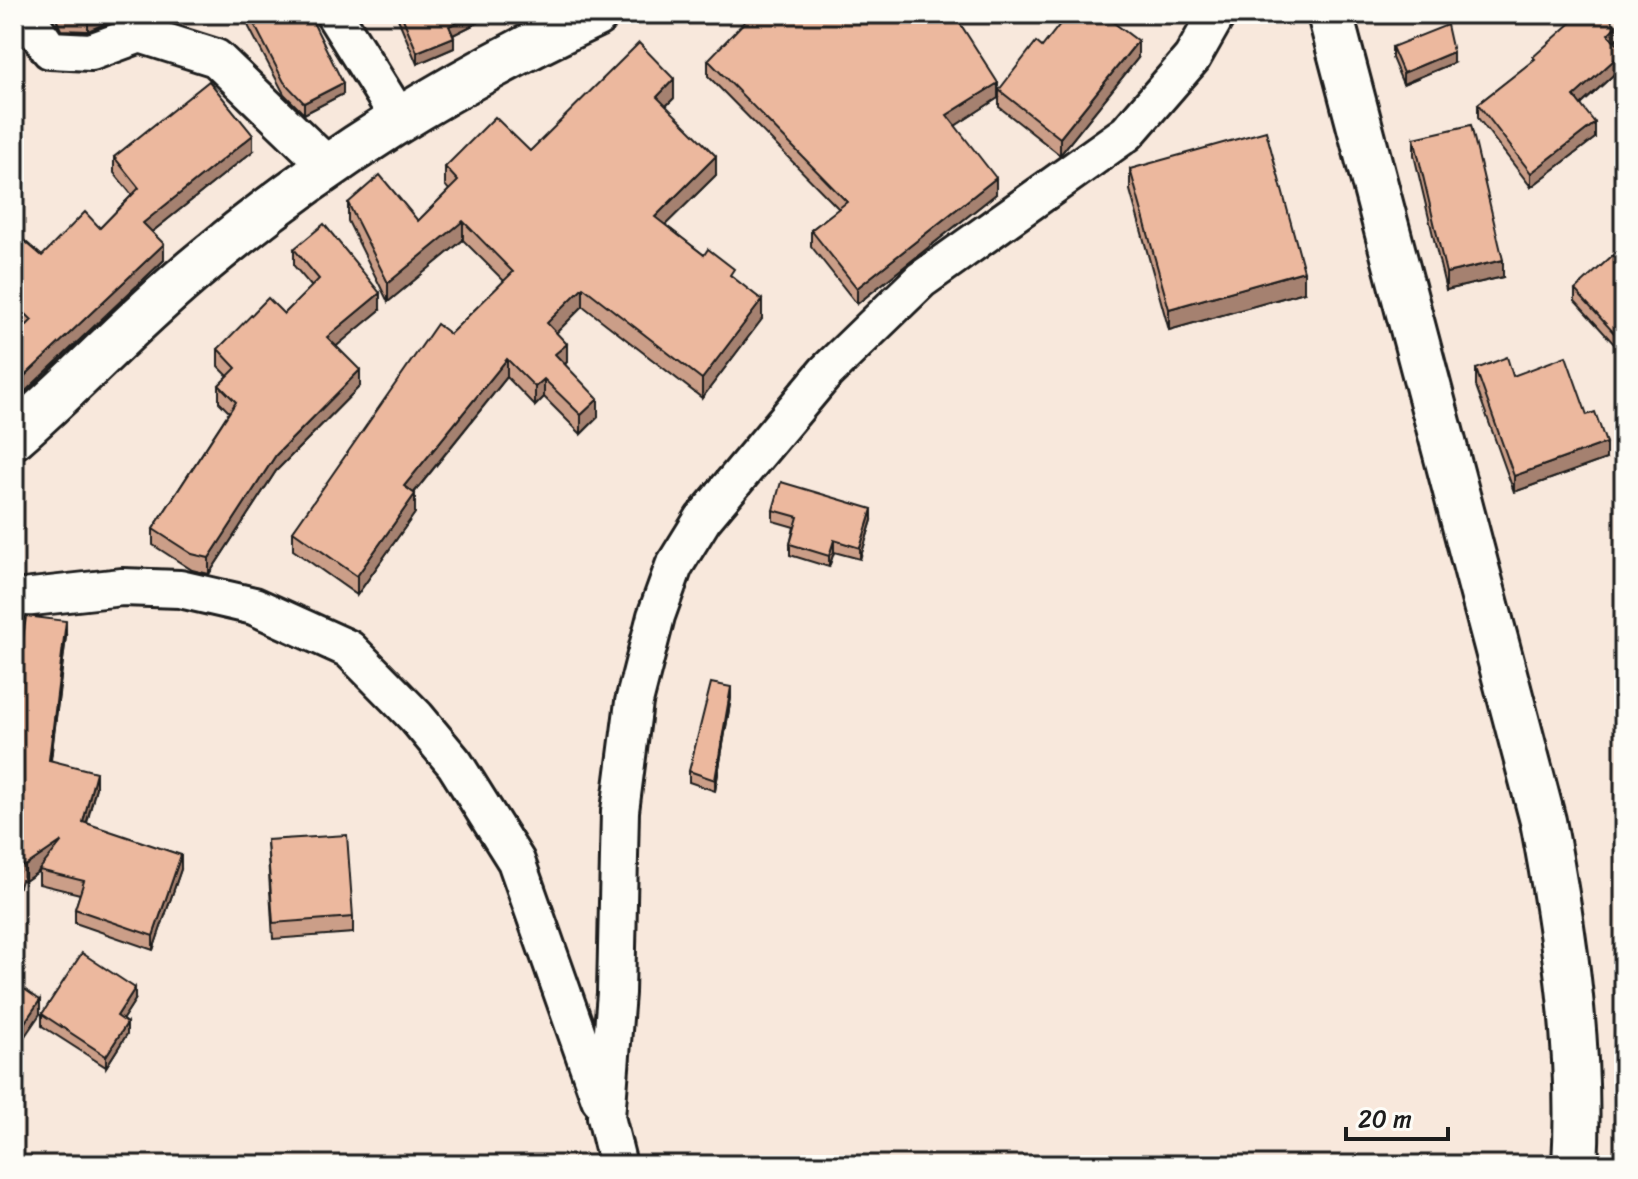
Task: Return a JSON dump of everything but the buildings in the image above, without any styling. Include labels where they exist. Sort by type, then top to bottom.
[{"type":"street","points":[[31,14],[34,27],[50,50],[91,52],[140,34],[216,58],[327,165]]},
{"type":"street","points":[[334,14],[399,118]]},
{"type":"street","points":[[14,436],[201,263],[327,165],[498,60],[596,14]]},
{"type":"street","points":[[606,1117],[616,993],[620,811],[634,702],[656,616],[674,566],[703,519],[826,372],[921,280],[1127,133],[1192,58],[1217,14]]},
{"type":"street","points":[[1330,14],[1543,821],[1560,910],[1575,1165]]},
{"type":"street","points":[[14,599],[122,587],[180,589],[254,606],[349,649],[416,717],[455,764],[516,861],[575,1019],[618,1165]]}]
